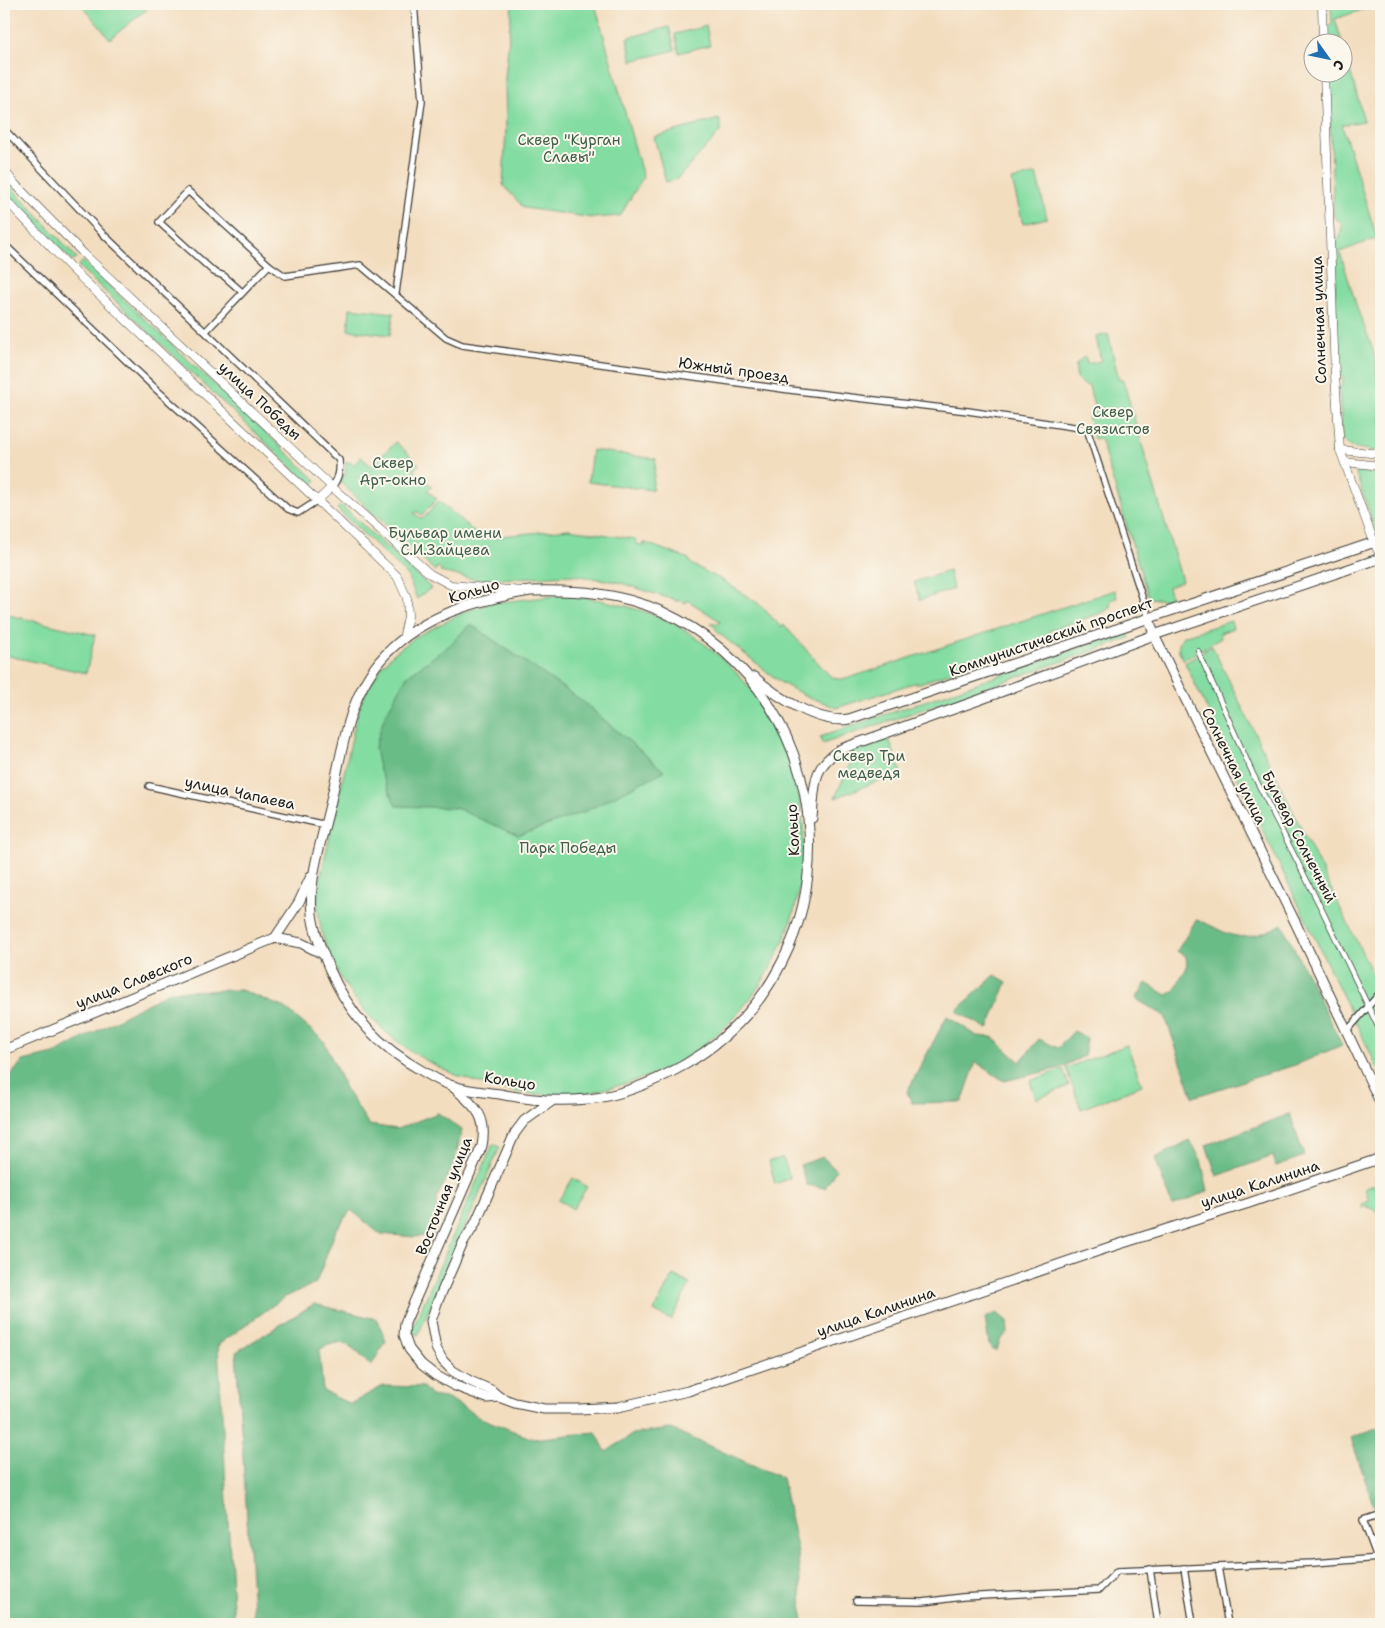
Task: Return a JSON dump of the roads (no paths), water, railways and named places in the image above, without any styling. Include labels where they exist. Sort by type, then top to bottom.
[{"type":"main road","name":"Коммунистический проспект","points":[[738,665],[795,704],[828,719],[842,721],[1377,541]]},
{"type":"main road","name":"Коммунистический проспект","points":[[810,831],[815,784],[822,766],[833,754],[841,749],[1154,635],[1381,558]]},
{"type":"main road","name":"Кольцо","points":[[530,591],[583,591],[622,598],[659,610],[702,634],[738,665],[768,702],[784,728],[800,772],[810,831],[808,872],[799,920],[793,939],[782,963],[762,994],[738,1024],[715,1045],[696,1058],[649,1083],[605,1097],[587,1100],[552,1101],[532,1099],[452,1086],[397,1056],[369,1033],[337,987],[323,954],[312,911],[315,868],[345,735],[359,691],[372,670],[403,639],[427,624],[462,607],[491,598],[530,591]]},
{"type":"main road","name":"Солнечная улица","points":[[1149,618],[1154,635],[1381,1104]]},
{"type":"main road","points":[[315,868],[299,902],[275,938],[301,943],[323,954]]},
{"type":"main road","name":"улица Славского","points":[[4,1050],[275,938]]},
{"type":"main road","name":"Восточная улица","points":[[405,1323],[482,1146],[484,1132],[482,1119],[474,1106],[452,1086]]},
{"type":"main road","points":[[499,1397],[491,1390],[453,1371],[443,1361],[436,1348],[431,1321],[463,1243],[475,1224],[515,1133],[524,1121],[552,1101]]},
{"type":"main road","name":"улица Калинина","points":[[405,1323],[404,1335],[409,1348],[421,1364],[435,1375],[453,1385],[487,1398],[499,1397],[514,1403],[544,1409],[618,1408],[688,1391],[1104,1249],[1249,1203],[1381,1158]]},
{"type":"street","points":[[396,293],[422,101],[414,4]]},
{"type":"street","points":[[1322,4],[1323,32]]},
{"type":"street","name":"Солнечная улица","points":[[1324,82],[1335,375],[1340,450],[1377,541],[1381,558]]},
{"type":"street","points":[[4,129],[101,232],[339,460],[340,470],[332,487],[318,500],[298,513],[288,509],[158,391],[4,244]]},
{"type":"street","name":"улица Победы","points":[[4,170],[84,254],[332,487],[430,574],[451,585],[530,591]]},
{"type":"street","name":"Южный проезд","points":[[242,292],[224,276],[214,272],[159,222],[188,191],[269,265],[285,276],[360,265],[396,293],[449,340],[462,344],[790,390],[968,411],[1087,429]]},
{"type":"street","points":[[4,198],[72,270],[318,500],[396,576],[407,598],[408,616],[403,639]]},
{"type":"street","points":[[206,331],[269,265]]},
{"type":"street","name":"Солнечная улица","points":[[1087,429],[1149,618]]},
{"type":"street","points":[[1340,450],[1381,454]]},
{"type":"street","points":[[1345,462],[1381,466]]},
{"type":"street","name":"Бульвар Солнечный","points":[[1198,651],[1253,774],[1381,1033]]},
{"type":"street","name":"улица Чапаева","points":[[149,786],[326,825]]},
{"type":"street","points":[[1347,1031],[1381,992]]},
{"type":"street","points":[[1381,1514],[1363,1520],[1380,1559],[1381,1568]]},
{"type":"street","points":[[856,1601],[923,1602],[962,1596],[1099,1590],[1116,1570],[1380,1559]]},
{"type":"street","points":[[1218,1567],[1228,1624]]},
{"type":"street","points":[[1184,1568],[1193,1624]]},
{"type":"street","points":[[1150,1569],[1158,1624]]},
{"type":"park label","name":"Сквер \"Курган Славы\"","points":[[569,148]]},
{"type":"park label","name":"Сквер Связистов","points":[[1113,420]]},
{"type":"park label","name":"Сквер Арт-окно","points":[[393,472]]},
{"type":"park label","name":"Бульвар имени С.И.Зайцева","points":[[445,542]]},
{"type":"park label","name":"Сквер Три медведя","points":[[869,764]]},
{"type":"park label","name":"Парк Победы","points":[[568,848]]}]
